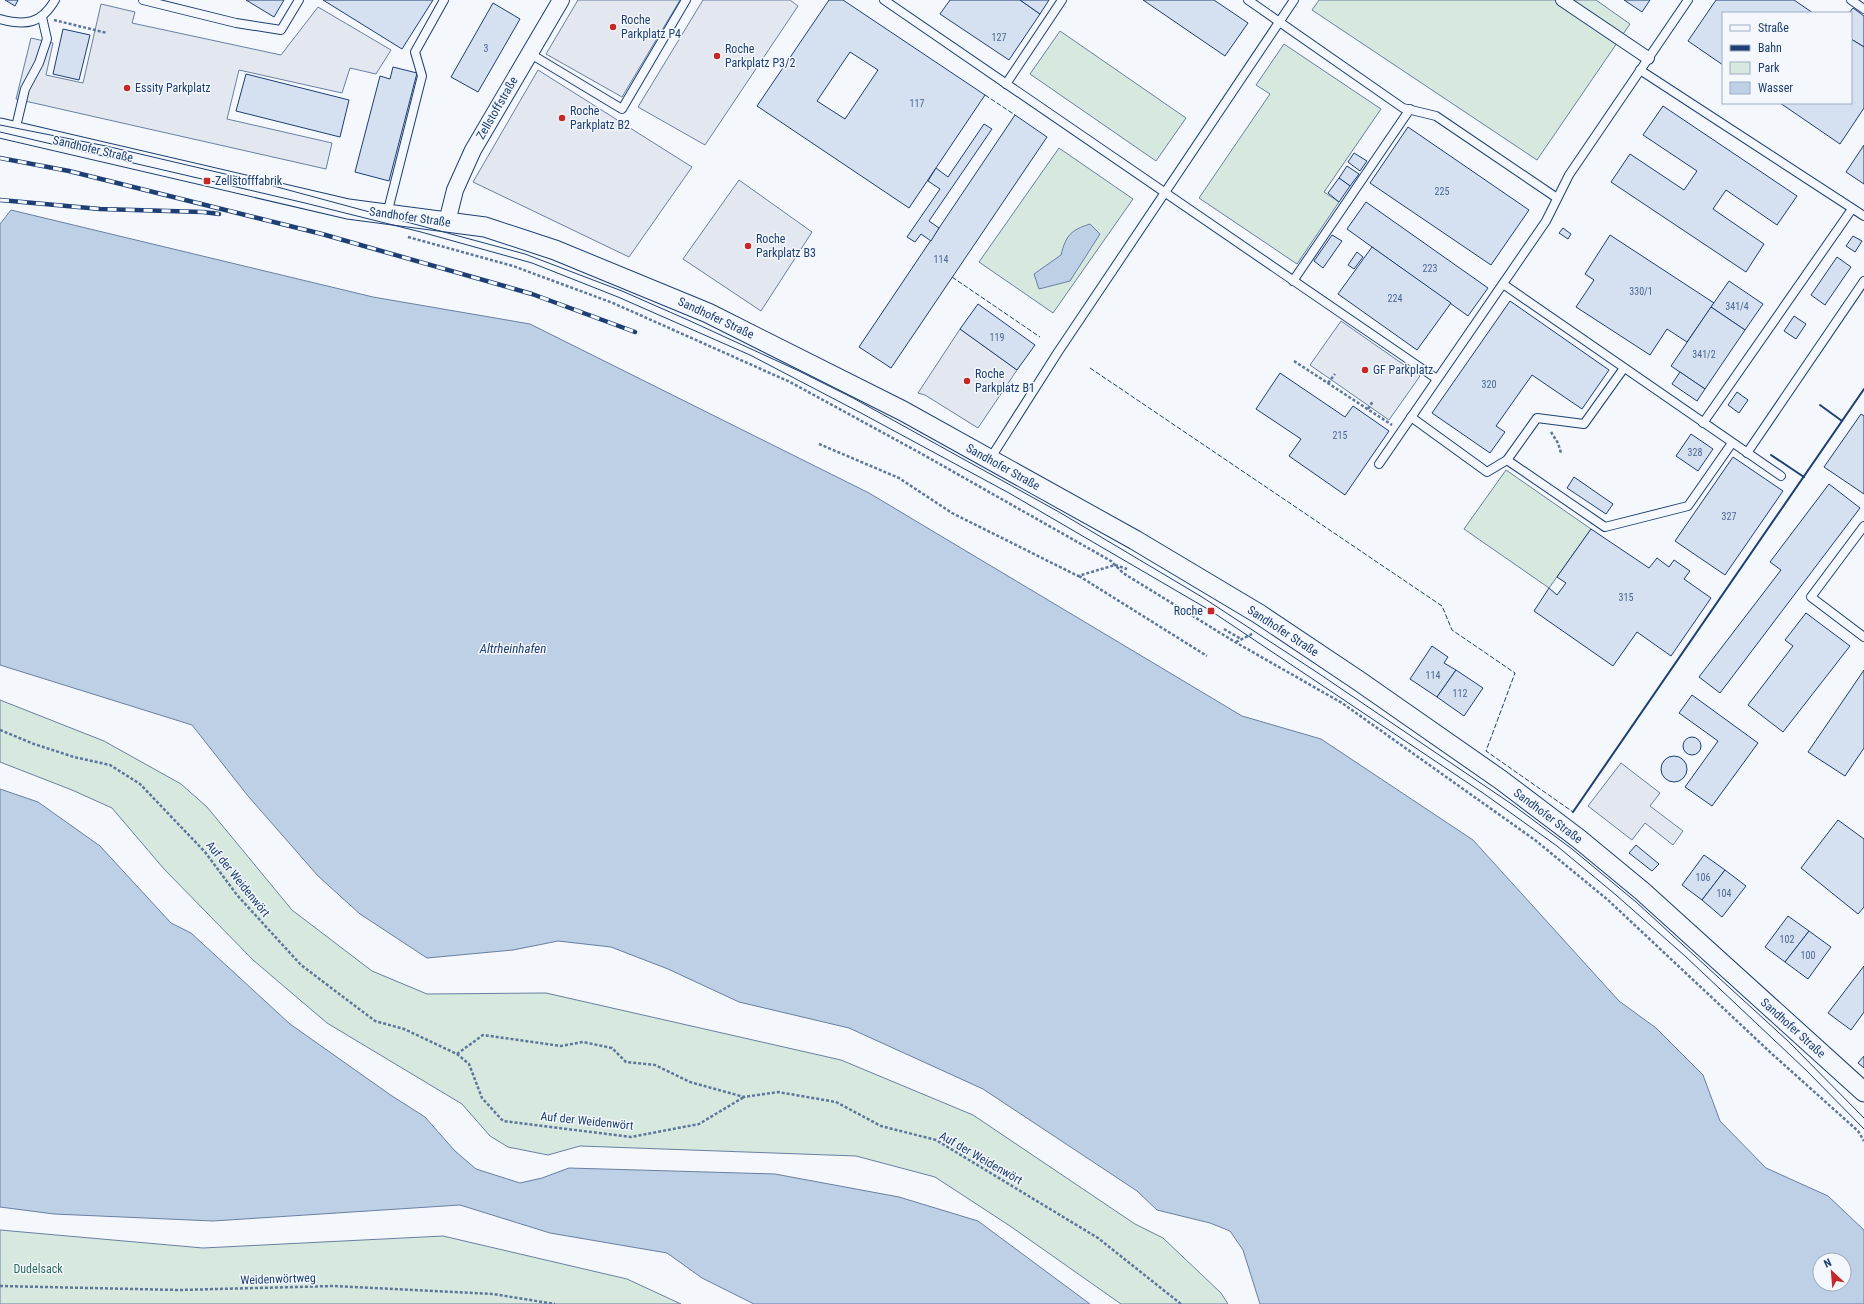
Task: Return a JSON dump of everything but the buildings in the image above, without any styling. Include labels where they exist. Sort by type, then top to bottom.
[{"type":"street","name":"Zellstoffstraße","points":[[447,222],[455,190],[473,150],[560,0]]},
{"type":"street","points":[[1562,0],[1648,58]]},
{"type":"street","name":"Sandhofer Straße","points":[[7,129],[348,209],[485,227],[555,250],[708,313],[903,411],[1136,540],[1259,614],[1359,681],[1500,780],[1579,839],[1642,891],[1864,1092]]},
{"type":"lane","points":[[0,20],[34,22],[42,17],[55,0]]},
{"type":"lane","points":[[143,0],[236,23],[281,30],[299,0]]},
{"type":"lane","points":[[386,215],[422,76],[416,52],[444,0]]},
{"type":"lane","points":[[529,53],[622,109],[686,0]]},
{"type":"lane","points":[[1006,84],[1062,0]]},
{"type":"lane","points":[[1248,0],[1403,108],[1436,116],[1557,198]]},
{"type":"lane","points":[[990,459],[1058,352],[1294,0]]},
{"type":"lane","points":[[1379,464],[1546,220],[1568,175],[1688,0]]},
{"type":"lane","points":[[1851,0],[1864,9]]},
{"type":"lane","points":[[888,1],[1006,84],[1438,379]]},
{"type":"lane","points":[[7,129],[25,89],[40,63],[47,39],[42,17]]},
{"type":"lane","points":[[1640,70],[1864,216]]},
{"type":"lane","points":[[1293,281],[1410,109]]},
{"type":"lane","points":[[1704,423],[1852,208]]},
{"type":"lane","points":[[1747,453],[1864,282]]},
{"type":"lane","points":[[1503,284],[1781,476]]},
{"type":"lane","points":[[1411,417],[1487,472],[1507,460],[1537,418],[1584,424],[1624,368]]},
{"type":"lane","points":[[1507,460],[1605,527],[1688,506],[1732,443]]},
{"type":"lane","points":[[1864,526],[1812,597],[1864,637]]},
{"type":"path","points":[[42,17],[107,33]]},
{"type":"path","points":[[428,242],[513,266],[613,303],[790,382],[922,454],[1111,561],[1123,573],[1235,642],[1342,703],[1535,840],[1608,900],[1771,1053],[1858,1131],[1864,1141]]},
{"type":"path","points":[[1294,360],[1402,432]]},
{"type":"path","points":[[1328,383],[1335,374]]},
{"type":"path","points":[[1368,409],[1373,401]]},
{"type":"path","points":[[1552,420],[1551,432],[1558,443],[1561,453]]},
{"type":"path","points":[[819,444],[900,478],[952,513],[1078,576],[1207,656]]},
{"type":"path","points":[[1078,576],[1115,565],[1127,570]]},
{"type":"path","points":[[1224,629],[1241,640]]},
{"type":"path","name":"Auf der Weidenwört","points":[[0,730],[61,753],[110,765],[140,784],[205,852],[236,895],[301,965],[375,1021],[404,1029],[457,1054],[469,1064],[482,1098],[503,1121],[631,1137],[699,1124],[744,1097],[778,1092],[836,1102],[881,1126],[936,1140],[1098,1238],[1182,1304]]},
{"type":"path","name":"Auf der Weidenwört","points":[[457,1054],[483,1035],[561,1046],[584,1042],[612,1048],[626,1062],[655,1065],[690,1082],[744,1097]]},
{"type":"path","name":"Weidenwörtweg","points":[[0,1286],[179,1290],[334,1286],[493,1294],[555,1304]]},
{"type":"green space","points":[[1319,0],[1596,0],[1630,24],[1537,160],[1312,10]]},
{"type":"green space","points":[[1060,31],[1186,118],[1156,161],[1030,74]]},
{"type":"green space","points":[[1284,44],[1381,109],[1324,192],[1339,202],[1297,264],[1199,198],[1270,94],[1256,85]]},
{"type":"green space","points":[[1059,148],[1133,199],[1053,313],[979,262]]},
{"type":"green space","points":[[1506,470],[1591,529],[1549,588],[1464,529]]},
{"type":"green space","points":[[0,700],[104,741],[181,784],[207,807],[292,910],[372,971],[427,994],[546,993],[841,1060],[973,1115],[1135,1224],[1163,1238],[1221,1293],[1228,1304],[1121,1304],[1010,1226],[935,1177],[856,1156],[580,1146],[548,1155],[508,1147],[490,1136],[462,1104],[327,1023],[253,960],[164,869],[112,808],[72,790],[0,762]]},
{"type":"green space","name":"Dudelsack","points":[[0,1230],[203,1248],[443,1236],[627,1279],[681,1304],[0,1304]]},
{"type":"shaded area","name":"Roche Parkplatz P4","points":[[578,0],[680,0],[622,97],[546,54]]},
{"type":"shaded area","name":"Roche Parkplatz P3/2","points":[[703,0],[790,0],[798,6],[705,145],[638,107]]},
{"type":"shaded area","name":"Essity Parkplatz","points":[[101,4],[135,12],[132,23],[281,55],[318,7],[391,50],[376,74],[350,68],[342,93],[239,70],[227,119],[332,143],[326,169],[16,99],[31,38],[53,43],[46,75],[83,83]]},
{"type":"shaded area","name":"Roche Parkplatz B2","points":[[538,70],[692,167],[629,257],[473,182]]},
{"type":"shaded area","name":"Roche Parkplatz B3","points":[[739,180],[812,232],[761,311],[683,259]]},
{"type":"shaded area","name":"GF Parkplatz","points":[[1341,321],[1420,376],[1389,420],[1310,365]]},
{"type":"shaded area","name":"Roche Parkplatz B1","points":[[960,329],[1017,370],[978,428],[925,395],[918,393]]},
{"type":"shaded area","points":[[1621,763],[1660,793],[1650,806],[1683,831],[1673,845],[1645,823],[1632,840],[1588,806]]},
{"type":"water","name":"Altrheinhafen","points":[[11,210],[373,297],[530,324],[869,493],[1242,716],[1321,739],[1473,840],[1619,1001],[1656,1028],[1703,1075],[1720,1121],[1766,1168],[1828,1196],[1864,1230],[1864,1304],[1260,1304],[1243,1250],[1230,1231],[1210,1223],[1157,1210],[1137,1191],[983,1089],[849,1028],[739,1002],[668,969],[611,947],[558,941],[513,950],[427,958],[360,914],[318,876],[248,796],[192,725],[0,665],[0,224]]},
{"type":"water","points":[[1090,224],[1100,234],[1070,281],[1039,289],[1034,274],[1061,255],[1070,234]]},
{"type":"water","points":[[0,789],[38,802],[100,846],[171,923],[191,933],[290,1024],[392,1096],[425,1117],[455,1151],[476,1169],[520,1183],[542,1178],[569,1168],[775,1174],[899,1197],[978,1221],[1090,1304],[754,1304],[702,1278],[667,1253],[550,1233],[460,1205],[213,1221],[54,1214],[0,1207]]},
{"type":"tram line","points":[[0,125],[106,146],[255,181],[525,254],[622,291],[799,371],[853,398],[1059,512],[1202,597],[1318,673],[1513,805],[1572,849],[1636,902],[1789,1042],[1864,1118]]},
{"type":"tram line","points":[[0,132],[305,203],[421,232],[532,263],[618,297],[750,355],[861,413],[1009,493],[1211,611],[1483,793],[1557,846],[1616,895],[1685,956],[1807,1071],[1864,1129]]},
{"type":"railway","points":[[0,158],[69,171],[322,234],[532,294],[635,332]]},
{"type":"railway","points":[[0,200],[100,209],[203,212],[219,214]]},
{"type":"fence","points":[[985,95],[1015,115]]},
{"type":"fence","points":[[952,277],[1040,337]]},
{"type":"fence","points":[[1090,368],[1442,606],[1452,630],[1515,673],[1486,751],[1573,812]]},
{"type":"wall","points":[[1573,812],[1864,389]]},
{"type":"wall","points":[[1820,405],[1842,421]]},
{"type":"wall","points":[[1771,455],[1804,477]]},
{"type":"place","name":"Roche Parkplatz P4","points":[[613,27]]},
{"type":"place","name":"Roche Parkplatz P3/2","points":[[717,56]]},
{"type":"place","name":"Essity Parkplatz","points":[[127,88]]},
{"type":"place","name":"Roche Parkplatz B2","points":[[562,118]]},
{"type":"place","name":"Zellstofffabrik","points":[[207,181]]},
{"type":"place","name":"Roche Parkplatz B3","points":[[748,246]]},
{"type":"place","name":"GF Parkplatz","points":[[1365,370]]},
{"type":"place","name":"Roche Parkplatz B1","points":[[967,381]]},
{"type":"place","name":"Roche","points":[[1211,611]]}]
